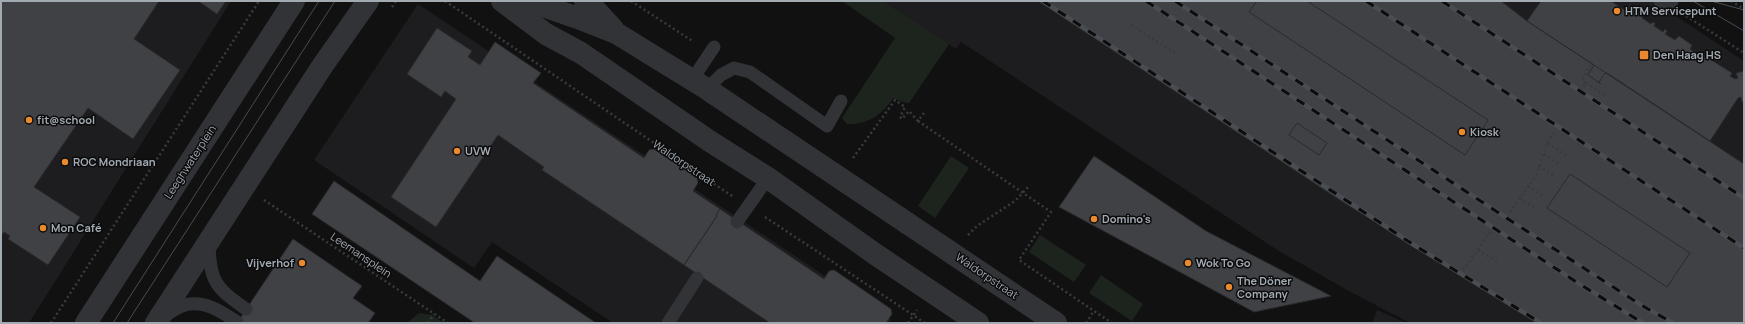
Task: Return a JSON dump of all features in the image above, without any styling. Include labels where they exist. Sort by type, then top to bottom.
[{"type":"street","name":"Leeghwaterplein","points":[[86,323],[294,1]]},
{"type":"street","name":"Waldorpstraat","points":[[502,1],[546,34],[581,53],[711,142],[768,178],[875,254],[978,323]]},
{"type":"street","name":"Waldorpstraat","points":[[585,1],[592,6],[616,33]]},
{"type":"street","points":[[158,321],[323,65],[366,2]]},
{"type":"street","name":"Waldorpstraat","points":[[534,2],[565,32],[581,53]]},
{"type":"street","name":"Waldorpstraat","points":[[534,2],[616,33],[699,84],[1056,323]]},
{"type":"lane","points":[[699,84],[712,50]]},
{"type":"lane","points":[[699,84],[734,68],[750,72],[826,126],[841,101]]},
{"type":"lane","points":[[737,222],[768,178]]},
{"type":"lane","points":[[209,241],[209,265],[214,282],[226,295],[246,309]]},
{"type":"lane","points":[[668,323],[697,278]]},
{"type":"lane","points":[[158,321],[185,305],[200,304],[217,309],[237,322]]},
{"type":"path","points":[[51,323],[259,1]]},
{"type":"path","name":"Waldorpstraat","points":[[445,1],[748,206],[925,323]]},
{"type":"path","points":[[631,1],[712,50]]},
{"type":"path","points":[[1731,1],[1744,9]]},
{"type":"path","points":[[1667,2],[1744,53]]},
{"type":"path","points":[[1131,25],[1178,55]]},
{"type":"path","points":[[1592,63],[1582,80],[1607,96]]},
{"type":"path","points":[[1581,91],[1586,83]]},
{"type":"path","points":[[924,113],[918,122],[1051,212],[1018,260],[1112,323]]},
{"type":"path","points":[[1510,212],[1536,176],[1548,143],[1556,130]]},
{"type":"path","points":[[1548,143],[1568,156]]},
{"type":"path","points":[[1544,154],[1562,165]]},
{"type":"path","points":[[1539,166],[1554,176]]},
{"type":"path","points":[[968,236],[976,226],[1015,201],[1030,185]]},
{"type":"path","points":[[1528,186],[1542,195]]},
{"type":"path","points":[[1520,198],[1534,207]]},
{"type":"path","name":"Leemansplein","points":[[264,200],[448,323]]},
{"type":"path","points":[[1463,270],[1491,231]]},
{"type":"path","points":[[1478,250],[1498,262]]},
{"type":"path","points":[[1086,323],[1094,311]]},
{"type":"path","points":[[428,323],[434,314]]},
{"type":"path","points":[[908,323],[913,315]]},
{"type":"shaded area","name":"ROC Mondriaan","points":[[1,1],[231,1],[29,323],[1,323]]},
{"type":"shaded area","points":[[842,1],[883,1],[949,44],[909,103],[893,98],[880,114],[862,123],[855,124],[847,124],[842,118],[895,38]]},
{"type":"shaded area","points":[[883,1],[1653,1],[1744,61],[1744,323],[1410,323],[1347,290],[1279,251],[961,42],[956,49]]},
{"type":"shaded area","points":[[418,4],[891,320],[889,323],[613,323],[492,242],[474,268],[314,160]]},
{"type":"shaded area","points":[[951,156],[969,168],[935,218],[918,206]]},
{"type":"shaded area","points":[[1040,235],[1086,265],[1074,282],[1029,252]]},
{"type":"shaded area","points":[[1101,275],[1143,304],[1132,321],[1089,293]]},
{"type":"shaded area","points":[[1377,310],[1406,323],[1372,323]]},
{"type":"shaded area","points":[[419,313],[432,315],[444,323],[407,323]]},
{"type":"building","name":"ROC Mondriaan","points":[[1,1],[159,1],[134,39],[180,70],[133,139],[88,108],[34,187],[80,217],[48,265],[8,239],[10,236],[4,232],[1,236]]},
{"type":"building","points":[[198,1],[226,1],[217,14]]},
{"type":"building","points":[[1038,1],[1501,1],[1527,21],[1744,164],[1744,323],[1544,323],[1346,204]]},
{"type":"building","points":[[1257,1],[1307,1],[1488,120],[1465,155],[1249,12]]},
{"type":"building","points":[[1541,1],[1611,1],[1626,11],[1630,5],[1643,13],[1642,18],[1651,24],[1653,22],[1655,23],[1654,26],[1663,32],[1665,29],[1667,31],[1665,34],[1675,40],[1679,36],[1692,45],[1690,49],[1704,58],[1705,56],[1732,73],[1730,76],[1735,79],[1738,78],[1736,73],[1744,71],[1744,102],[1742,102],[1741,97],[1738,98],[1710,141],[1607,73],[1605,73],[1599,82],[1601,84],[1588,75],[1594,65],[1527,21]]},
{"type":"building","points":[[437,28],[472,51],[468,57],[480,65],[495,42],[541,73],[533,83],[644,158],[649,150],[654,149],[697,178],[698,183],[693,191],[720,209],[716,215],[717,216],[684,265],[542,170],[544,167],[498,135],[436,227],[391,197],[456,99],[445,91],[441,97],[407,74]]},
{"type":"building","points":[[1297,123],[1327,143],[1319,155],[1289,135]]},
{"type":"building","points":[[1094,156],[1206,231],[1331,296],[1254,312],[1059,207]]},
{"type":"building","points":[[1570,174],[1690,253],[1667,287],[1547,208]]},
{"type":"building","points":[[334,181],[480,281],[497,256],[596,323],[475,323],[312,214]]},
{"type":"building","points":[[720,209],[824,279],[829,271],[834,270],[891,309],[892,314],[886,323],[770,323],[684,265],[717,216],[716,215]]},
{"type":"building","name":"Vijverhof","points":[[293,239],[362,286],[353,298],[375,313],[368,323],[237,323]]},
{"type":"tram line","points":[[113,323],[319,1]]},
{"type":"tram line","points":[[127,323],[335,1]]},
{"type":"tram line","points":[[1693,1],[1744,31]]},
{"type":"tram line","points":[[1711,1],[1744,10]]},
{"type":"railway","points":[[1043,1],[1414,245],[1541,323]]},
{"type":"railway","points":[[1146,1],[1578,283],[1643,323]]},
{"type":"railway","points":[[1175,1],[1641,305],[1673,323]]},
{"type":"railway","points":[[1366,1],[1744,248]]},
{"type":"railway","points":[[1442,1],[1744,198]]},
{"type":"place","name":"HTM Servicepunt","points":[[1617,11]]},
{"type":"place","name":"Den Haag HS","points":[[1644,55]]},
{"type":"place","name":"fit@school","points":[[29,120]]},
{"type":"place","name":"Kiosk","points":[[1462,132]]},
{"type":"place","name":"UVW","points":[[457,151]]},
{"type":"place","name":"ROC Mondriaan","points":[[65,162]]},
{"type":"place","name":"Domino's","points":[[1094,219]]},
{"type":"place","name":"Mon Café","points":[[43,228]]},
{"type":"place","name":"Vijverhof","points":[[302,263]]},
{"type":"place","name":"Wok To Go","points":[[1188,263]]},
{"type":"place","name":"The Döner Company","points":[[1229,287]]}]
